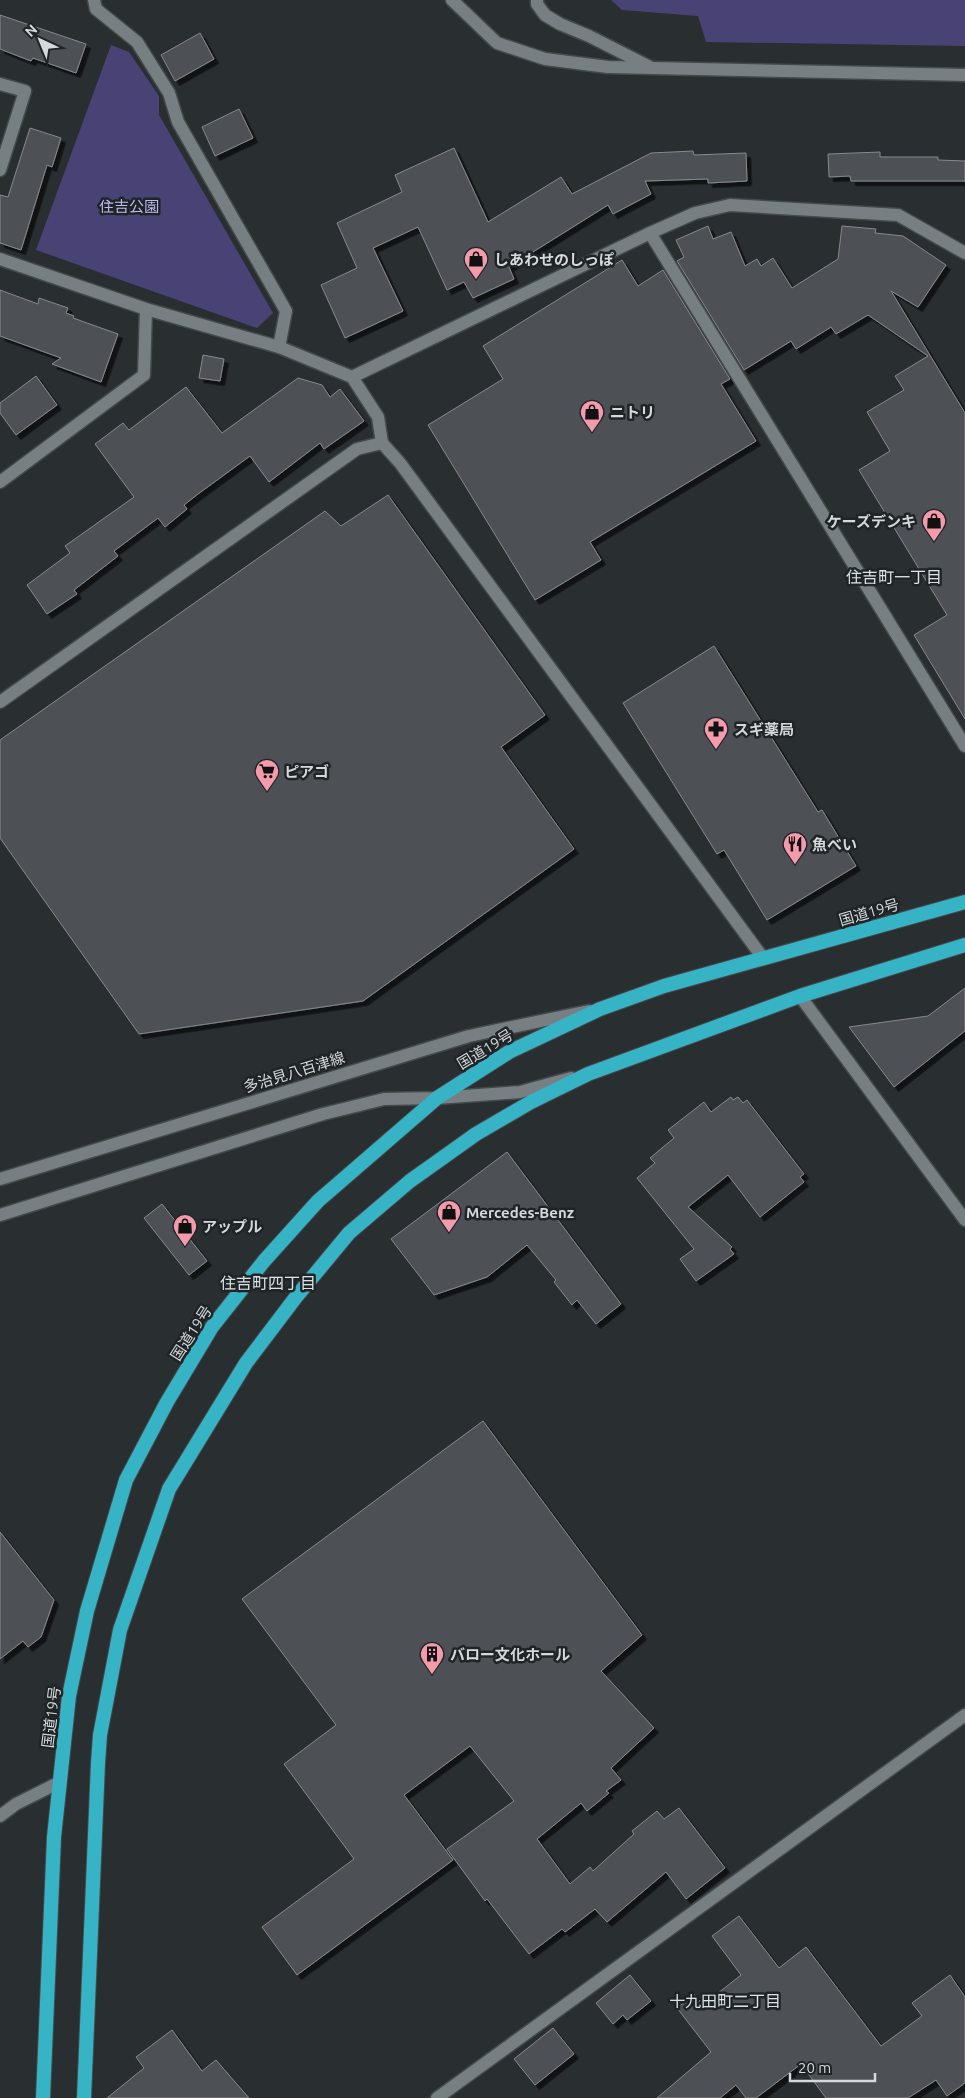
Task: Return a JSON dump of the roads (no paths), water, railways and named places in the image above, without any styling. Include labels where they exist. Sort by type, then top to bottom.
[{"type":"highway","name":"国道19号","points":[[43,2098],[54,1837],[68,1696],[87,1611],[126,1480],[167,1402],[212,1328],[264,1261],[318,1201],[437,1098],[509,1052],[600,1009],[664,986],[965,902]]},
{"type":"highway","points":[[84,2098],[100,1735],[120,1630],[169,1490],[246,1363],[296,1297],[349,1233],[410,1181],[476,1134],[530,1102],[588,1074],[800,996],[965,946]]},
{"type":"street","points":[[94,0],[96,9],[137,42],[169,93],[178,122],[286,311],[278,347]]},
{"type":"street","points":[[452,0],[497,43],[545,59],[608,67],[965,75]]},
{"type":"street","points":[[537,0],[537,4],[546,15],[560,24],[589,36],[650,67]]},
{"type":"street","points":[[0,84],[25,91],[0,170]]},
{"type":"street","points":[[352,377],[650,233],[695,213],[730,205],[898,215],[965,253]]},
{"type":"street","points":[[650,233],[965,746]]},
{"type":"street","points":[[0,259],[146,309],[278,347],[352,377],[378,417],[382,443],[406,471],[763,958]]},
{"type":"street","points":[[0,482],[144,375],[146,309]]},
{"type":"street","points":[[0,702],[357,449],[382,443]]},
{"type":"street","points":[[800,996],[965,1220]]},
{"type":"street","name":"多治見八百津線","points":[[0,1179],[469,1036],[600,1009]]},
{"type":"street","points":[[0,1215],[323,1114],[384,1099],[437,1098],[520,1092],[588,1074]]},
{"type":"street","points":[[437,2098],[965,1715]]},
{"type":"street","points":[[0,1816],[16,1804],[60,1782]]},
{"type":"place","name":"しあわせのしっぽ","points":[[476,280]]},
{"type":"place","name":"ニトリ","points":[[592,433]]},
{"type":"place","name":"ケーズデンキ","points":[[934,542]]},
{"type":"place","name":"スギ薬局","points":[[716,750]]},
{"type":"place","name":"ピアゴ","points":[[267,792]]},
{"type":"place","name":"魚べい","points":[[795,865]]},
{"type":"place","name":"Mercedes-Benz","points":[[449,1233]]},
{"type":"place","name":"アップル","points":[[185,1247]]},
{"type":"place","name":"バロー文化ホール","points":[[432,1675]]},
{"type":"district","name":"住吉町一丁目","points":[[894,577]]},
{"type":"district","name":"住吉町四丁目","points":[[268,1283]]},
{"type":"district","name":"十九田町二丁目","points":[[725,2001]]},
{"type":"park label","name":"住吉公園","points":[[129,206]]}]
